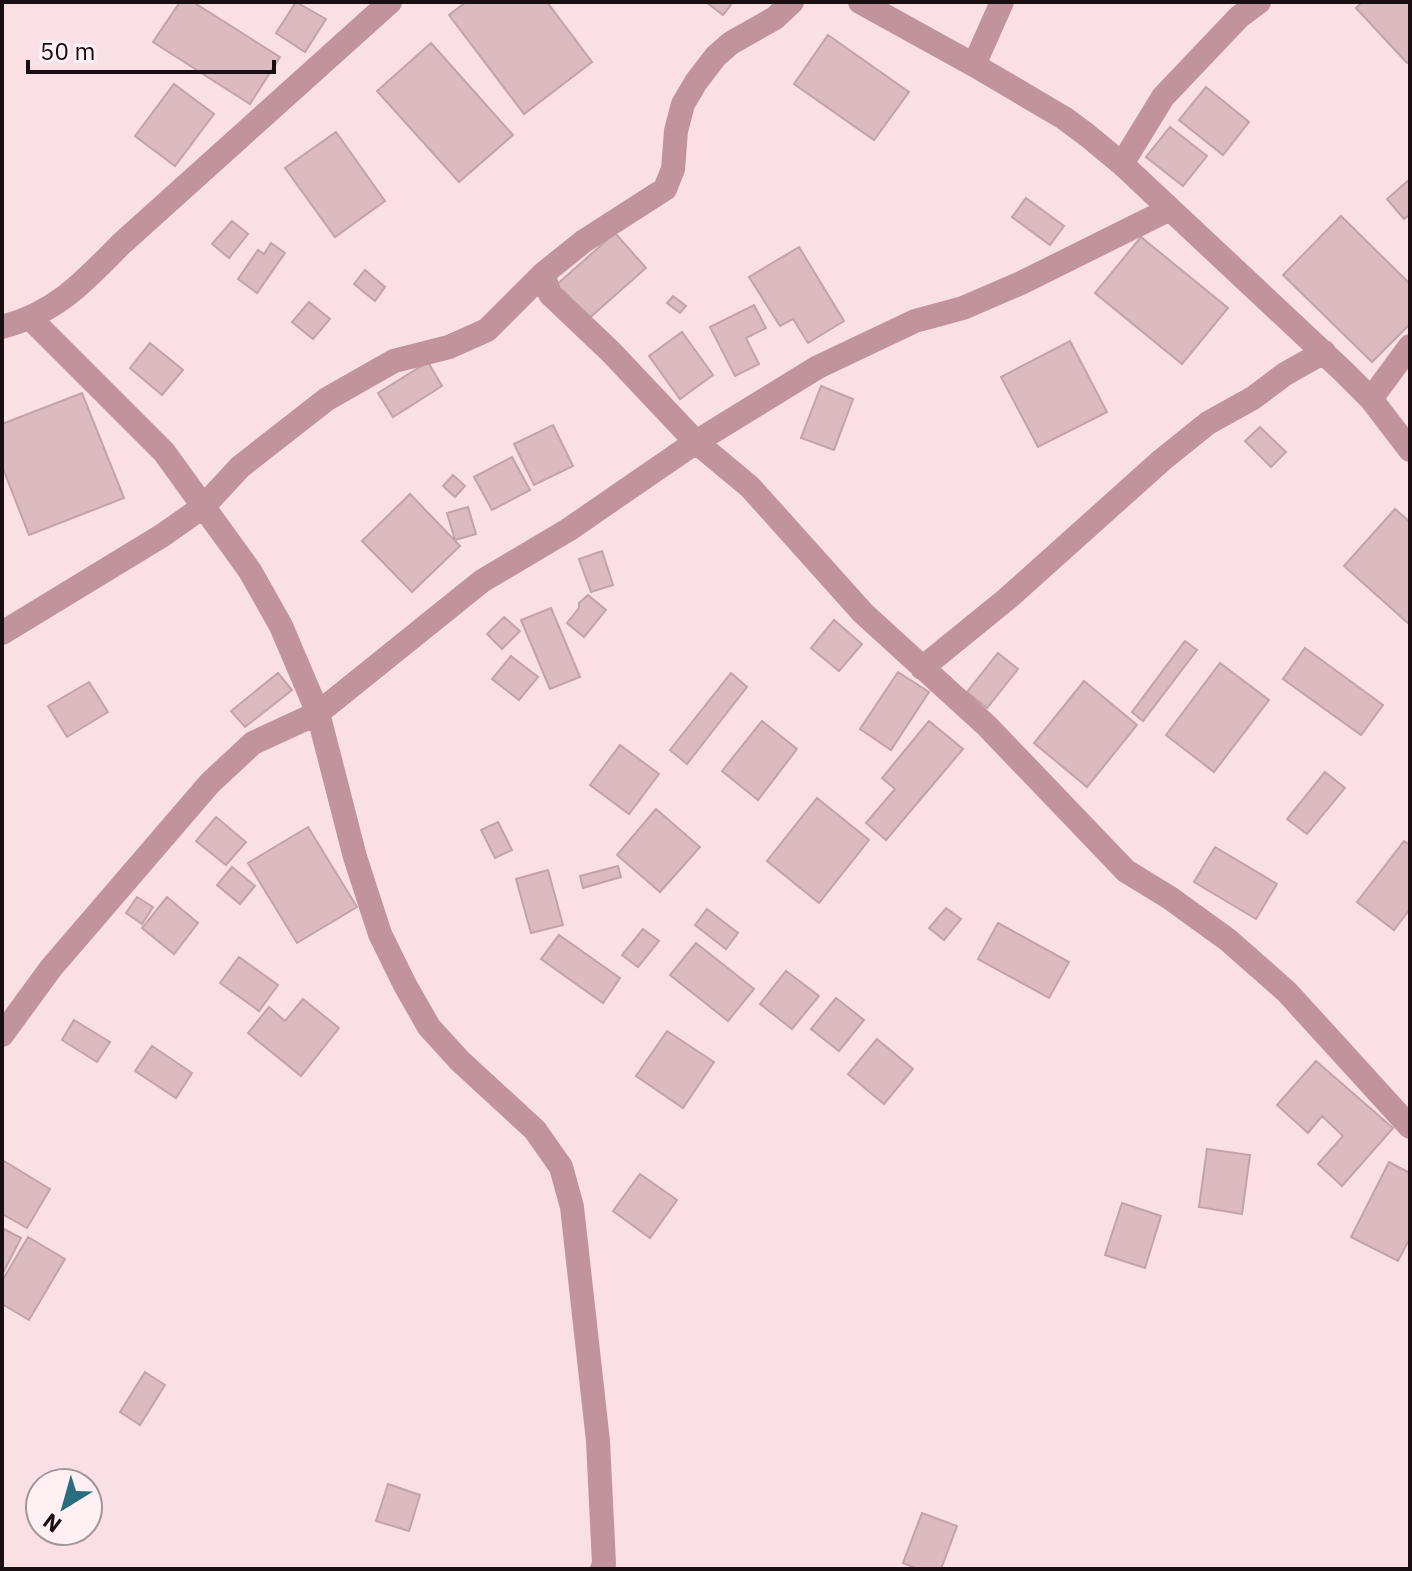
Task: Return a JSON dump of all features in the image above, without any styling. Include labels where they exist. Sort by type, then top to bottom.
[{"type":"street","points":[[2,327],[31,319],[83,283],[120,245],[390,2]]},
{"type":"street","points":[[2,633],[163,535],[204,506],[240,467],[327,399],[394,361],[449,347],[487,330],[543,274],[584,241],[665,189],[673,169],[676,131],[683,104],[696,82],[716,56],[731,43],[775,18],[792,2]]},
{"type":"street","points":[[860,2],[1064,118],[1122,164],[1324,352],[1371,399],[1410,450]]},
{"type":"street","points":[[974,65],[1002,2]]},
{"type":"street","points":[[1122,164],[1163,97],[1239,17],[1259,2]]},
{"type":"street","points":[[2,1035],[51,968],[210,783],[253,743],[318,713],[482,581],[568,530],[696,442],[818,367],[915,321],[963,308],[1021,283],[1170,209]]},
{"type":"street","points":[[543,274],[550,294],[611,352],[696,442],[750,487],[827,574],[922,668],[987,726],[1126,871],[1228,940],[1287,992],[1410,1127]]},
{"type":"street","points":[[31,319],[155,442],[250,571],[281,626],[318,713],[355,857],[380,934],[405,985],[429,1027],[460,1061],[535,1130],[561,1167],[572,1207],[598,1441],[604,1567]]},
{"type":"street","points":[[1371,399],[1410,346]]},
{"type":"street","points":[[922,668],[1008,598],[1077,538],[1124,491],[1197,432],[1324,352]]},
{"type":"building","points":[[180,2],[193,2],[280,57],[250,104],[153,42]]},
{"type":"building","points":[[296,2],[326,19],[305,52],[276,33]]},
{"type":"building","points":[[466,2],[547,2],[592,62],[524,114],[449,15]]},
{"type":"building","points":[[706,2],[733,2],[723,15]]},
{"type":"building","points":[[1362,2],[1410,2],[1410,60],[1407,63],[1356,8]]},
{"type":"building","points":[[828,35],[909,92],[874,140],[794,84]]},
{"type":"building","points":[[431,43],[513,135],[459,182],[377,91]]},
{"type":"building","points":[[174,84],[214,114],[175,166],[135,136]]},
{"type":"building","points":[[1206,87],[1249,122],[1223,155],[1179,120]]},
{"type":"building","points":[[1170,127],[1207,156],[1183,186],[1146,157]]},
{"type":"building","points":[[336,132],[385,201],[335,237],[285,168]]},
{"type":"building","points":[[1410,179],[1410,214],[1404,219],[1387,199]]},
{"type":"building","points":[[1026,198],[1064,226],[1050,245],[1012,217]]},
{"type":"building","points":[[1341,216],[1410,284],[1410,324],[1372,362],[1283,275]]},
{"type":"building","points":[[232,221],[248,234],[229,258],[212,244]]},
{"type":"building","points":[[615,233],[646,268],[586,321],[555,286]]},
{"type":"building","points":[[1141,237],[1228,308],[1182,364],[1095,293]]},
{"type":"building","points":[[271,243],[285,253],[257,293],[238,279],[258,250],[264,254]]},
{"type":"building","points":[[799,247],[844,321],[808,343],[793,319],[780,326],[749,277]]},
{"type":"building","points":[[365,270],[385,287],[375,301],[354,284]]},
{"type":"building","points":[[673,296],[686,306],[680,313],[667,303]]},
{"type":"building","points":[[309,302],[330,319],[313,339],[292,322]]},
{"type":"building","points":[[754,305],[766,328],[746,338],[759,364],[735,376],[710,327]]},
{"type":"building","points":[[682,332],[713,375],[680,399],[649,356]]},
{"type":"building","points":[[1070,341],[1107,412],[1038,447],[1001,377]]},
{"type":"building","points":[[150,343],[183,370],[162,395],[130,368]]},
{"type":"building","points":[[428,362],[442,386],[393,417],[378,393]]},
{"type":"building","points":[[821,386],[853,399],[834,450],[801,438]]},
{"type":"building","points":[[82,393],[124,498],[29,535],[2,466],[2,424]]},
{"type":"building","points":[[553,425],[573,466],[534,485],[514,444]]},
{"type":"building","points":[[1260,427],[1286,452],[1271,467],[1245,441]]},
{"type":"building","points":[[512,457],[530,490],[492,510],[474,477]]},
{"type":"building","points":[[453,475],[465,486],[455,497],[443,486]]},
{"type":"building","points":[[410,494],[460,546],[412,592],[362,541]]},
{"type":"building","points":[[468,507],[476,534],[455,540],[447,513]]},
{"type":"building","points":[[1395,509],[1410,522],[1410,625],[1344,566]]},
{"type":"building","points":[[602,551],[613,585],[591,592],[579,559]]},
{"type":"building","points":[[588,595],[606,610],[584,637],[567,623]]},
{"type":"building","points":[[551,608],[580,677],[550,689],[521,620]]},
{"type":"building","points":[[504,617],[520,631],[502,649],[487,634]]},
{"type":"building","points":[[834,620],[862,644],[839,671],[811,648]]},
{"type":"building","points":[[1185,641],[1197,650],[1143,721],[1132,712]]},
{"type":"building","points":[[1305,648],[1383,705],[1361,735],[1283,679]]},
{"type":"building","points":[[998,653],[1018,669],[987,708],[967,692]]},
{"type":"building","points":[[511,656],[538,677],[519,700],[492,679]]},
{"type":"building","points":[[1220,663],[1269,700],[1214,772],[1166,735]]},
{"type":"building","points":[[898,672],[929,692],[891,750],[860,729]]},
{"type":"building","points":[[278,673],[292,690],[245,727],[231,711]]},
{"type":"building","points":[[731,673],[747,687],[687,764],[670,750]]},
{"type":"building","points":[[1084,681],[1137,725],[1087,787],[1034,743]]},
{"type":"building","points":[[89,682],[108,712],[67,737],[48,706]]},
{"type":"building","points":[[762,721],[797,749],[758,800],[722,771]]},
{"type":"building","points":[[929,721],[963,749],[886,840],[866,823],[895,789],[882,778]]},
{"type":"building","points":[[620,745],[659,774],[629,814],[590,785]]},
{"type":"building","points":[[1325,772],[1345,788],[1307,834],[1287,819]]},
{"type":"building","points":[[817,798],[869,840],[819,903],[767,861]]},
{"type":"building","points":[[656,809],[700,847],[660,892],[617,855]]},
{"type":"building","points":[[216,817],[246,842],[226,865],[196,841]]},
{"type":"building","points":[[498,822],[512,850],[495,858],[481,830]]},
{"type":"building","points":[[308,827],[357,907],[297,943],[248,863]]},
{"type":"building","points":[[1404,841],[1410,845],[1410,909],[1394,930],[1357,902]]},
{"type":"building","points":[[1215,847],[1277,884],[1256,919],[1194,882]]},
{"type":"building","points":[[618,866],[621,877],[583,888],[580,876]]},
{"type":"building","points":[[232,867],[255,886],[240,904],[217,885]]},
{"type":"building","points":[[548,870],[563,925],[531,933],[516,879]]},
{"type":"building","points":[[137,897],[153,907],[142,924],[126,913]]},
{"type":"building","points":[[167,897],[198,923],[174,954],[142,928]]},
{"type":"building","points":[[946,908],[961,919],[944,940],[929,928]]},
{"type":"building","points":[[707,909],[738,933],[726,949],[695,925]]},
{"type":"building","points":[[998,923],[1069,962],[1049,998],[978,959]]},
{"type":"building","points":[[643,929],[659,941],[638,967],[622,955]]},
{"type":"building","points":[[559,935],[620,978],[603,1003],[541,959]]},
{"type":"building","points":[[696,943],[754,989],[728,1021],[670,975]]},
{"type":"building","points":[[239,957],[278,985],[259,1011],[220,983]]},
{"type":"building","points":[[786,971],[819,996],[792,1029],[760,1004]]},
{"type":"building","points":[[836,998],[864,1020],[839,1051],[811,1029]]},
{"type":"building","points":[[303,999],[339,1028],[301,1076],[248,1033],[269,1007],[285,1021]]},
{"type":"building","points":[[74,1020],[110,1042],[97,1062],[62,1040]]},
{"type":"building","points":[[667,1031],[714,1062],[683,1108],[636,1076]]},
{"type":"building","points":[[877,1039],[913,1069],[884,1104],[848,1074]]},
{"type":"building","points":[[152,1046],[192,1073],[176,1098],[135,1071]]},
{"type":"building","points":[[1316,1061],[1393,1128],[1342,1186],[1318,1164],[1343,1136],[1322,1116],[1308,1133],[1277,1105]]},
{"type":"building","points":[[1207,1149],[1250,1155],[1242,1214],[1199,1207]]},
{"type":"building","points":[[4,1161],[50,1189],[27,1228],[2,1214]]},
{"type":"building","points":[[1389,1162],[1410,1173],[1410,1238],[1398,1261],[1351,1237]]},
{"type":"building","points":[[640,1174],[677,1200],[650,1238],[613,1211]]},
{"type":"building","points":[[1122,1203],[1161,1216],[1145,1268],[1105,1255]]},
{"type":"building","points":[[2,1228],[21,1238],[2,1275]]},
{"type":"building","points":[[28,1237],[65,1259],[29,1320],[2,1304],[2,1281]]},
{"type":"building","points":[[145,1372],[165,1385],[140,1425],[120,1412]]},
{"type":"building","points":[[388,1484],[420,1495],[409,1531],[376,1521]]},
{"type":"building","points":[[922,1513],[957,1526],[941,1569],[918,1569],[903,1563]]}]
